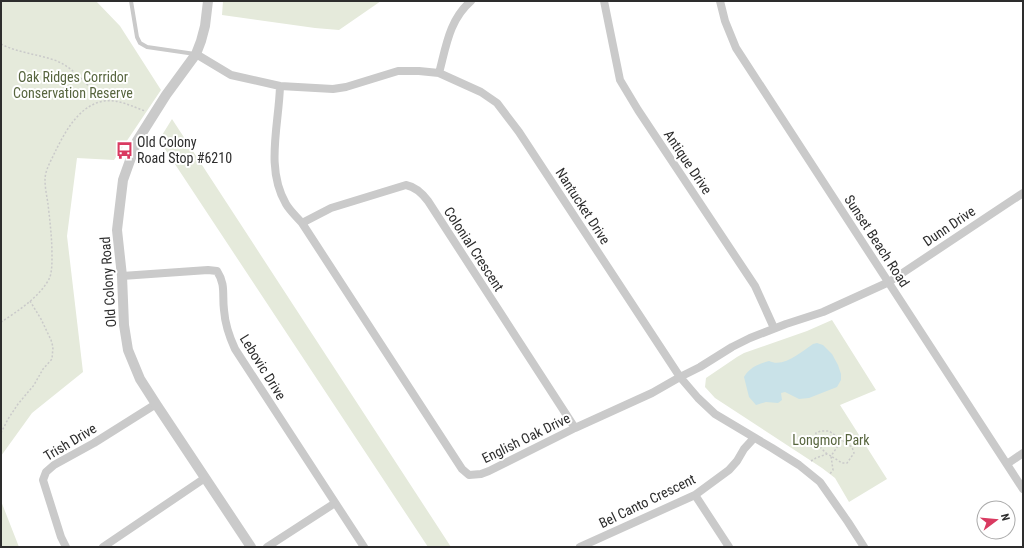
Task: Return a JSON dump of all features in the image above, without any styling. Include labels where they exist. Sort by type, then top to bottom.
[{"type":"street","name":"Old Colony Road","points":[[208,1],[205,26],[196,54],[166,95],[137,141],[124,180],[117,230],[122,276],[124,325],[128,350],[140,379],[251,547]]},
{"type":"street","points":[[439,73],[453,22],[463,8],[471,1]]},
{"type":"street","name":"Antique Drive","points":[[604,1],[620,80],[638,110],[755,286],[774,328]]},
{"type":"street","name":"Sunset Beach Road","points":[[720,1],[725,21],[736,48],[1023,490]]},
{"type":"street","name":"Nantucket Drive","points":[[196,54],[231,75],[280,86],[333,88],[352,85],[398,71],[439,73],[481,92],[497,103],[509,117],[680,377],[698,398],[715,414],[799,465],[820,482],[864,547]]},
{"type":"street","name":"English Oak Drive","points":[[280,86],[274,162],[277,184],[287,205],[302,223],[462,469],[469,475],[481,474],[489,471],[575,428],[652,393],[700,367],[732,347],[774,328],[823,312],[889,282]]},
{"type":"street","name":"Colonial Crescent","points":[[302,223],[331,208],[406,185],[416,188],[428,201],[575,428]]},
{"type":"street","name":"Dunn Drive","points":[[889,282],[1023,193]]},
{"type":"street","name":"Lebovic Drive","points":[[122,276],[208,270],[217,271],[223,280],[224,310],[227,331],[235,349],[364,547]]},
{"type":"street","name":"Trish Drive","points":[[66,547],[60,537],[43,480],[46,472],[54,465],[94,443],[156,404]]},
{"type":"street","name":"Bel Canto Crescent","points":[[580,547],[695,495],[729,470],[754,438]]},
{"type":"street","points":[[1007,464],[1023,453]]},
{"type":"street","points":[[103,547],[205,478]]},
{"type":"street","points":[[695,495],[729,547]]},
{"type":"street","points":[[267,547],[335,503]]},
{"type":"lane","points":[[131,1],[136,36],[141,44],[147,47],[196,54]]},
{"type":"path","points":[[1,44],[9,48],[57,61],[75,73],[104,101]]},
{"type":"path","points":[[1,322],[15,313],[30,300],[44,286],[50,277],[52,268],[52,235],[45,180],[48,165],[64,134],[79,115],[94,104],[104,101],[116,100],[154,114]]},
{"type":"path","points":[[1,433],[14,409],[34,385],[52,359],[53,347],[51,340],[30,300]]},
{"type":"path","points":[[829,430],[853,449],[854,453],[847,463],[842,463],[827,454],[818,445],[815,438],[816,433],[829,430]]},
{"type":"path","points":[[829,475],[833,470],[831,456],[842,440]]},
{"type":"path","points":[[811,461],[827,454]]},
{"type":"green space","name":"Oak Ridges Corridor Conservation Reserve","points":[[1,1],[96,1],[120,26],[161,90],[114,160],[77,158],[67,236],[83,372],[32,413],[1,456]]},
{"type":"green space","points":[[223,1],[381,1],[339,30],[222,15]]},
{"type":"green space","points":[[172,119],[451,547],[428,547],[159,140]]},
{"type":"green space","name":"Longmor Park","points":[[832,320],[876,390],[840,405],[887,479],[849,502],[835,478],[715,398],[705,387],[706,378],[744,353],[807,331]]},
{"type":"green space","points":[[1,501],[19,547],[1,547]]},
{"type":"water","points":[[817,343],[823,345],[832,354],[838,365],[841,380],[837,387],[809,398],[799,399],[785,392],[781,393],[782,400],[778,403],[766,402],[756,405],[749,397],[744,377],[749,371],[758,365],[769,361],[775,363],[786,361]]},
{"type":"place","name":"Old Colony Road Stop #6210","points":[[124,150]]}]
